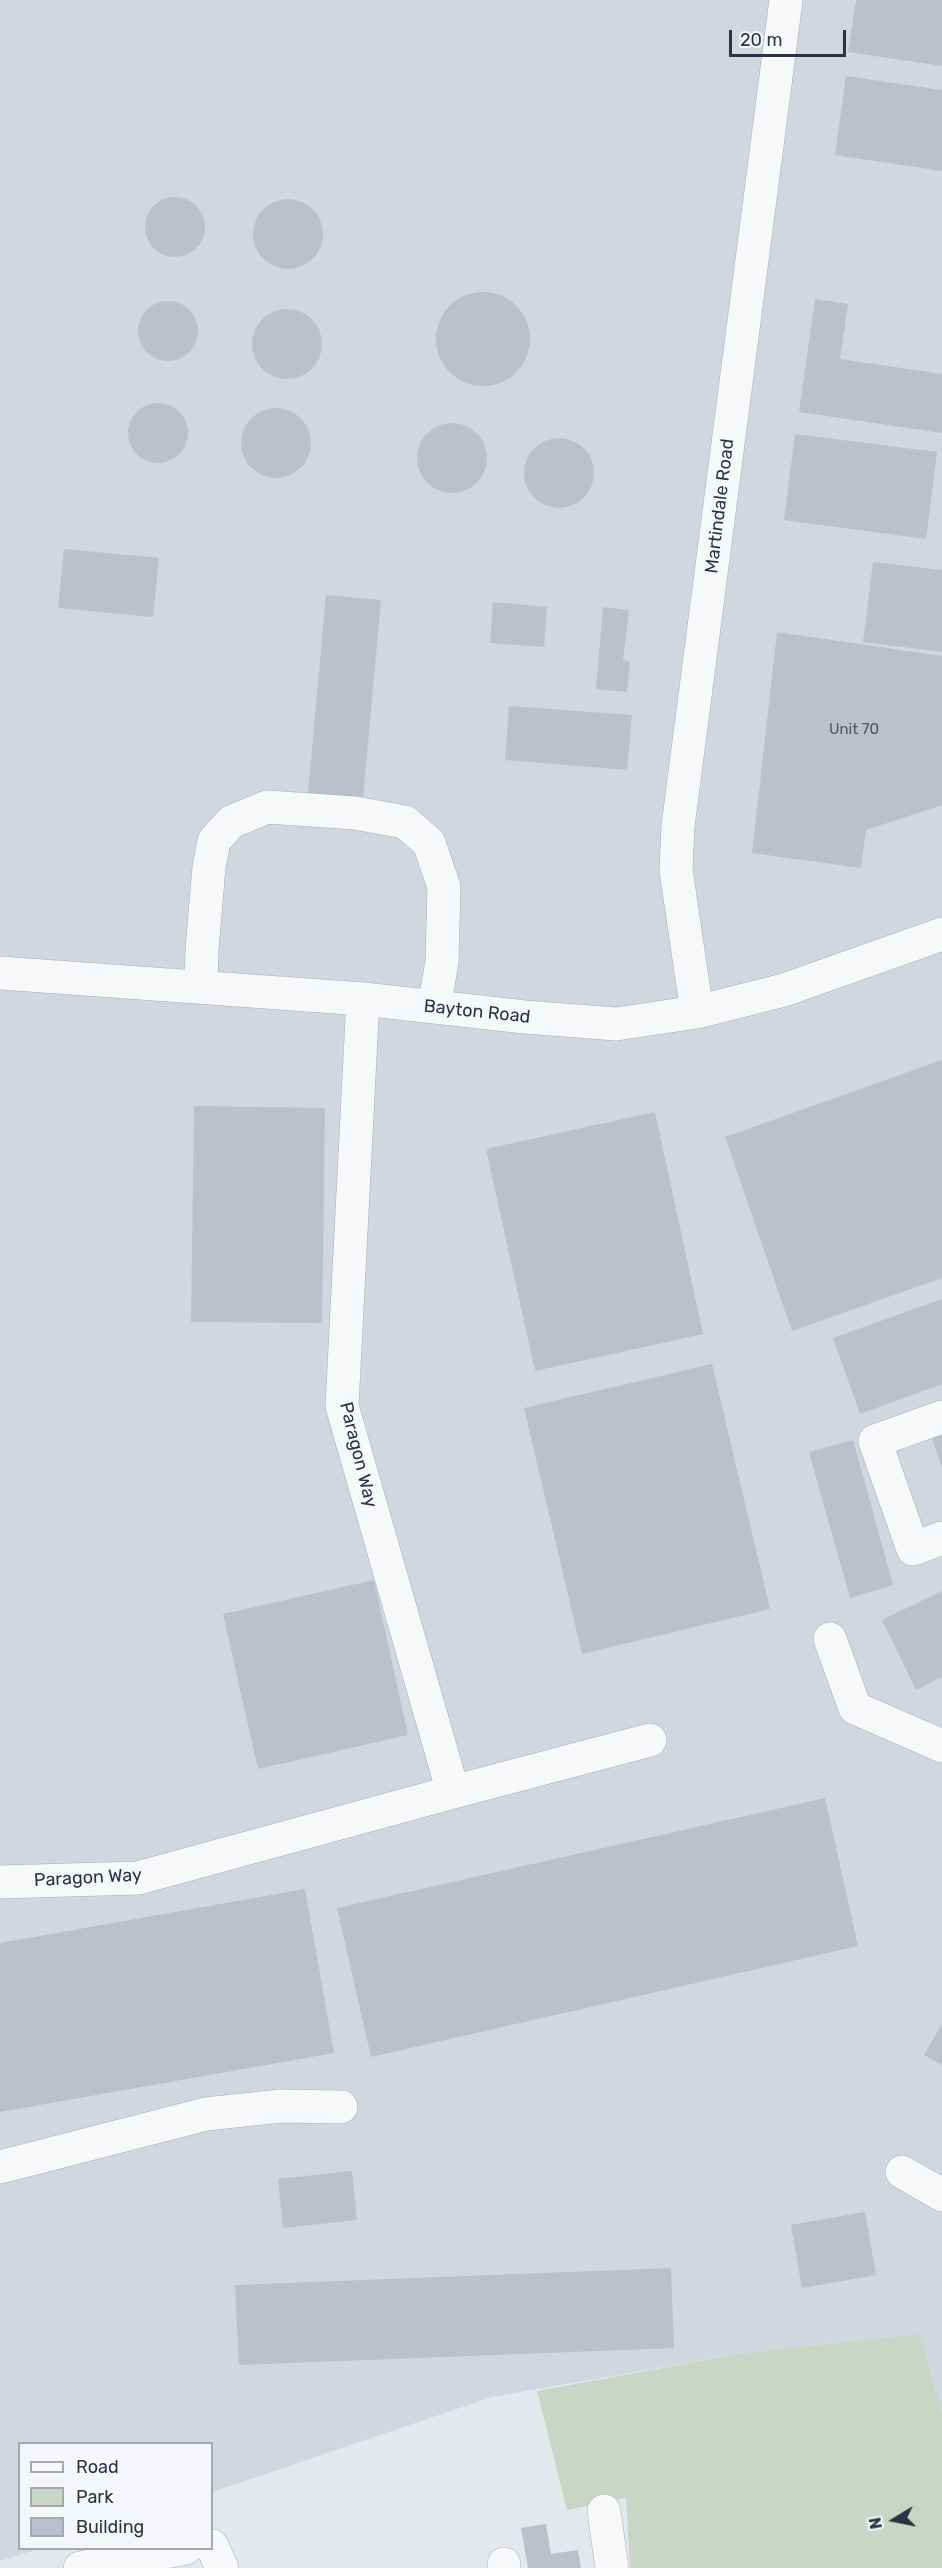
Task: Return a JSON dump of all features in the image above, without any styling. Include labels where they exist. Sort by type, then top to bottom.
[{"type":"street","name":"Martindale Road","points":[[697,1012],[676,870],[678,826],[786,0]]},
{"type":"street","points":[[201,987],[209,867],[214,841],[231,822],[267,807],[355,813],[405,822],[429,843],[444,887],[442,962],[434,1007]]},
{"type":"street","name":"Bayton Road","points":[[0,974],[363,999],[616,1024],[697,1012],[784,990],[942,934]]},
{"type":"street","name":"Paragon Way","points":[[363,999],[342,1406],[453,1792]]},
{"type":"street","points":[[942,1417],[875,1441],[913,1549],[942,1538]]},
{"type":"street","points":[[830,1639],[855,1708],[942,1746]]},
{"type":"street","name":"Paragon Way","points":[[0,1882],[138,1878],[650,1740]]},
{"type":"street","points":[[0,2167],[206,2114],[281,2106],[341,2107]]},
{"type":"street","points":[[903,2172],[942,2195]]},
{"type":"street","points":[[604,2511],[612,2568]]},
{"type":"street","points":[[213,2548],[222,2568]]},
{"type":"street","points":[[80,2568],[175,2550]]},
{"type":"shaded area","points":[[0,0],[942,0],[942,2411],[918,2334],[744,2353],[492,2397],[213,2492],[213,2442],[18,2442],[18,2550],[35,2550],[0,2561]]},
{"type":"green space","points":[[919,2334],[942,2411],[942,2568],[630,2568],[626,2498],[567,2510],[537,2391],[744,2353]]},
{"type":"building","points":[[856,0],[942,0],[942,66],[848,52]]},
{"type":"building","points":[[846,76],[942,90],[942,171],[835,155]]},
{"type":"building","points":[[175,197],[192,202],[200,210],[205,227],[200,244],[192,252],[175,257],[158,252],[150,244],[145,227],[150,210],[158,202]]},
{"type":"building","points":[[295,199],[308,205],[317,214],[321,220],[323,234],[321,248],[313,259],[302,267],[281,269],[263,259],[255,248],[253,227],[263,209],[274,201]]},
{"type":"building","points":[[474,292],[492,292],[517,305],[527,321],[530,339],[527,357],[517,373],[492,386],[474,386],[449,373],[436,348],[436,330],[449,305]]},
{"type":"building","points":[[815,299],[848,304],[840,359],[942,374],[942,433],[799,412]]},
{"type":"building","points":[[168,301],[185,306],[193,314],[198,331],[193,348],[185,356],[168,361],[151,356],[143,348],[138,331],[143,314],[151,306]]},
{"type":"building","points":[[294,309],[307,315],[316,324],[320,330],[322,344],[320,358],[312,369],[301,377],[280,379],[262,369],[254,358],[252,337],[262,319],[273,311]]},
{"type":"building","points":[[158,403],[175,408],[183,416],[188,433],[183,450],[175,458],[158,463],[141,458],[133,450],[128,433],[133,416],[141,408]]},
{"type":"building","points":[[283,408],[296,414],[305,423],[309,429],[311,443],[309,457],[301,468],[290,476],[269,478],[251,468],[243,457],[241,436],[251,418],[262,410]]},
{"type":"building","points":[[445,423],[459,423],[472,429],[481,438],[487,451],[485,471],[477,483],[459,493],[445,493],[432,487],[423,478],[417,465],[417,451],[423,438],[432,429]]},
{"type":"building","points":[[795,434],[937,452],[926,539],[784,520]]},
{"type":"building","points":[[566,438],[579,444],[588,453],[592,459],[594,473],[592,487],[584,498],[573,506],[552,508],[534,498],[526,487],[524,466],[534,448],[545,440]]},
{"type":"building","points":[[64,549],[159,558],[153,617],[58,608]]},
{"type":"building","points":[[873,562],[942,570],[942,652],[863,642]]},
{"type":"building","points":[[326,595],[381,600],[362,809],[307,804]]},
{"type":"building","points":[[493,602],[547,607],[544,647],[490,643]]},
{"type":"building","points":[[603,607],[629,610],[623,660],[630,662],[627,692],[596,689]]},
{"type":"building","points":[[777,632],[942,656],[942,805],[866,830],[861,868],[752,853]]},
{"type":"building","points":[[509,706],[632,715],[627,770],[505,760]]},
{"type":"building","points":[[942,1060],[942,1278],[792,1331],[725,1137]]},
{"type":"building","points":[[194,1106],[325,1108],[322,1323],[191,1322]]},
{"type":"building","points":[[655,1112],[703,1334],[535,1371],[486,1149]]},
{"type":"building","points":[[942,1299],[942,1384],[860,1414],[833,1338]]},
{"type":"building","points":[[712,1364],[770,1609],[582,1654],[524,1408]]},
{"type":"building","points":[[942,1425],[942,1468],[929,1429]]},
{"type":"building","points":[[853,1440],[893,1585],[850,1598],[809,1452]]},
{"type":"building","points":[[374,1580],[408,1735],[258,1769],[223,1614]]},
{"type":"building","points":[[942,1591],[942,1677],[916,1690],[882,1620]]},
{"type":"building","points":[[825,1798],[858,1946],[371,2057],[337,1908]]},
{"type":"building","points":[[305,1889],[334,2053],[0,2112],[0,1943]]},
{"type":"building","points":[[942,2024],[942,2065],[924,2055]]},
{"type":"building","points":[[352,2171],[357,2220],[283,2228],[278,2179]]},
{"type":"building","points":[[865,2212],[876,2275],[802,2288],[791,2225]]},
{"type":"building","points":[[671,2268],[674,2348],[239,2365],[235,2285]]},
{"type":"building","points":[[546,2524],[551,2554],[578,2550],[581,2568],[528,2568],[521,2528]]}]
